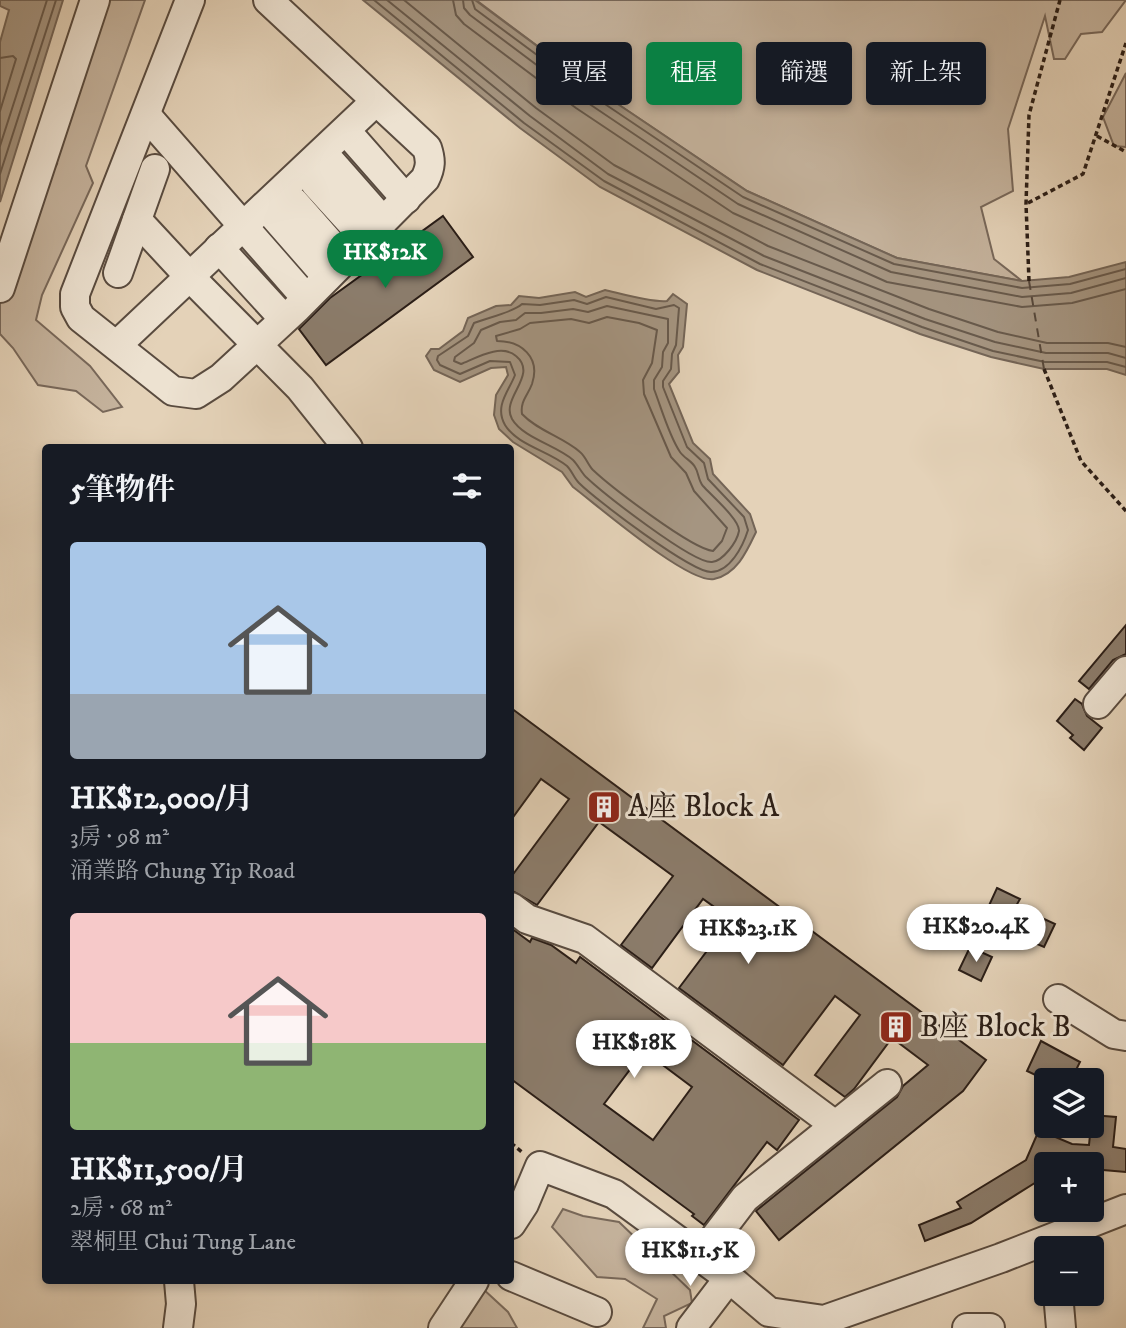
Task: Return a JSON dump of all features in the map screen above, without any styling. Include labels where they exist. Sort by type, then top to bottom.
[{"type":"street","points":[[0,288],[95,0]]},
{"type":"street","points":[[190,0],[75,294],[75,307],[81,317],[173,391],[184,394],[196,394],[208,388],[284,319],[425,179],[431,160],[426,148],[268,0]]},
{"type":"street","points":[[117,345],[243,226],[278,201],[352,135],[376,102]]},
{"type":"street","points":[[146,115],[306,298]]},
{"type":"street","points":[[352,135],[406,199]]},
{"type":"street","points":[[118,273],[155,169]]},
{"type":"street","points":[[324,173],[374,230]]},
{"type":"street","points":[[278,201],[336,269]]},
{"type":"street","points":[[137,220],[315,404],[345,444]]},
{"type":"street","points":[[219,248],[284,319]]},
{"type":"street","points":[[1098,704],[1126,671]]},
{"type":"street","points":[[514,909],[527,919],[585,939],[835,1125]]},
{"type":"street","points":[[1058,999],[1114,1034],[1126,1036]]},
{"type":"street","points":[[700,1257],[745,1198],[887,1084]]},
{"type":"street","points":[[514,1219],[524,1204],[540,1166],[614,1194],[729,1278],[769,1312],[824,1320],[1034,1249]]},
{"type":"street","points":[[1066,1236],[1126,1209]]},
{"type":"street","points":[[514,1277],[597,1312]]},
{"type":"street","points":[[691,1328],[729,1278]]},
{"type":"street","points":[[178,1328],[181,1304],[179,1284]]},
{"type":"street","points":[[443,1328],[472,1284]]},
{"type":"street","points":[[1059,1306],[1061,1328]]},
{"type":"street","points":[[967,1328],[990,1328]]},
{"type":"path","points":[[1029,281],[1029,114],[1060,0]]},
{"type":"path","points":[[1027,204],[1083,174],[1126,43]]},
{"type":"path","points":[[1097,136],[1126,152]]},
{"type":"path","points":[[1044,369],[1081,461],[1126,511]]},
{"type":"shaded area","points":[[80,0],[145,0],[86,166],[93,183],[42,295],[36,320],[90,366],[122,407],[103,412],[76,391],[38,385],[0,334],[0,257],[57,164],[34,153]]},
{"type":"shaded area","points":[[476,0],[1126,0],[1102,32],[1081,34],[1065,59],[1054,59],[1045,16],[1008,129],[1013,191],[981,207],[994,259],[1022,281],[897,258],[747,191],[619,105],[632,105],[632,42],[536,42],[536,45]]},
{"type":"shaded area","points":[[1126,73],[1126,147],[1114,146],[1103,117]]},
{"type":"shaded area","points":[[563,1209],[583,1216],[619,1222],[690,1290],[692,1303],[664,1316],[666,1328],[643,1328],[657,1299],[625,1279],[597,1277],[552,1227]]},
{"type":"shaded area","points":[[482,1288],[508,1312],[517,1328],[429,1328],[441,1308]]},
{"type":"water","points":[[0,0],[63,0],[0,202],[0,42],[9,10],[0,6]]},
{"type":"water","points":[[363,0],[475,0],[536,45],[536,105],[619,105],[747,191],[897,258],[1022,281],[1069,277],[1126,262],[1126,375],[1107,369],[1044,369],[991,357],[920,334],[757,270],[600,187],[520,128]]},
{"type":"water","points":[[605,290],[661,301],[667,301],[673,294],[687,304],[683,347],[678,355],[679,372],[669,384],[693,443],[710,459],[713,474],[750,514],[756,532],[740,561],[722,576],[714,579],[701,577],[664,557],[573,487],[562,472],[513,442],[499,429],[494,415],[496,395],[508,375],[506,367],[491,368],[460,382],[434,370],[426,356],[431,349],[439,349],[463,331],[468,318],[496,306],[511,305],[519,296],[539,298],[575,292],[586,297]]},
{"type":"building","points":[[443,216],[473,257],[326,365],[299,329],[330,298]]},
{"type":"building","points":[[1126,625],[1126,654],[1113,660],[1089,689],[1079,681]]},
{"type":"building","points":[[1075,699],[1082,704],[1087,716],[1102,728],[1084,750],[1070,738],[1073,735],[1057,721]]},
{"type":"building","name":"B座 Block B","points":[[514,710],[986,1060],[963,1091],[779,1240],[756,1211],[897,1097],[903,1086],[928,1065],[892,1038],[845,1097],[815,1075],[860,1015],[835,996],[783,1065],[679,988],[731,919],[703,899],[652,968],[621,945],[673,876],[599,822],[537,905],[514,892],[514,873],[569,799],[541,779],[514,816]]},
{"type":"building","points":[[997,888],[1020,899],[1016,906],[1055,924],[1044,947],[1021,937],[1025,930],[986,912]]},
{"type":"building","points":[[514,930],[530,942],[532,938],[551,945],[576,963],[580,957],[799,1120],[777,1150],[767,1142],[704,1225],[692,1216],[694,1214],[514,1081]],"holes":[[[644,1051],[692,1087],[653,1140],[604,1104]]]},
{"type":"building","points":[[970,947],[992,957],[981,981],[959,970]]},
{"type":"building","points":[[1041,1041],[1080,1062],[1077,1068],[1034,1068],[1034,1074],[1027,1071]]},
{"type":"building","points":[[1104,1116],[1116,1117],[1113,1147],[1126,1149],[1126,1172],[1104,1170],[1104,1152],[1034,1152],[1034,1184],[971,1223],[925,1241],[919,1225],[961,1208],[957,1202],[1026,1160],[1036,1138],[1058,1138],[1072,1144],[1089,1145],[1090,1138],[1104,1138]]},
{"type":"ferry route","points":[[1029,281],[1044,369]]},
{"type":"place","name":"A座 Block A","points":[[604,807]]},
{"type":"place","name":"B座 Block B","points":[[896,1027]]}]
